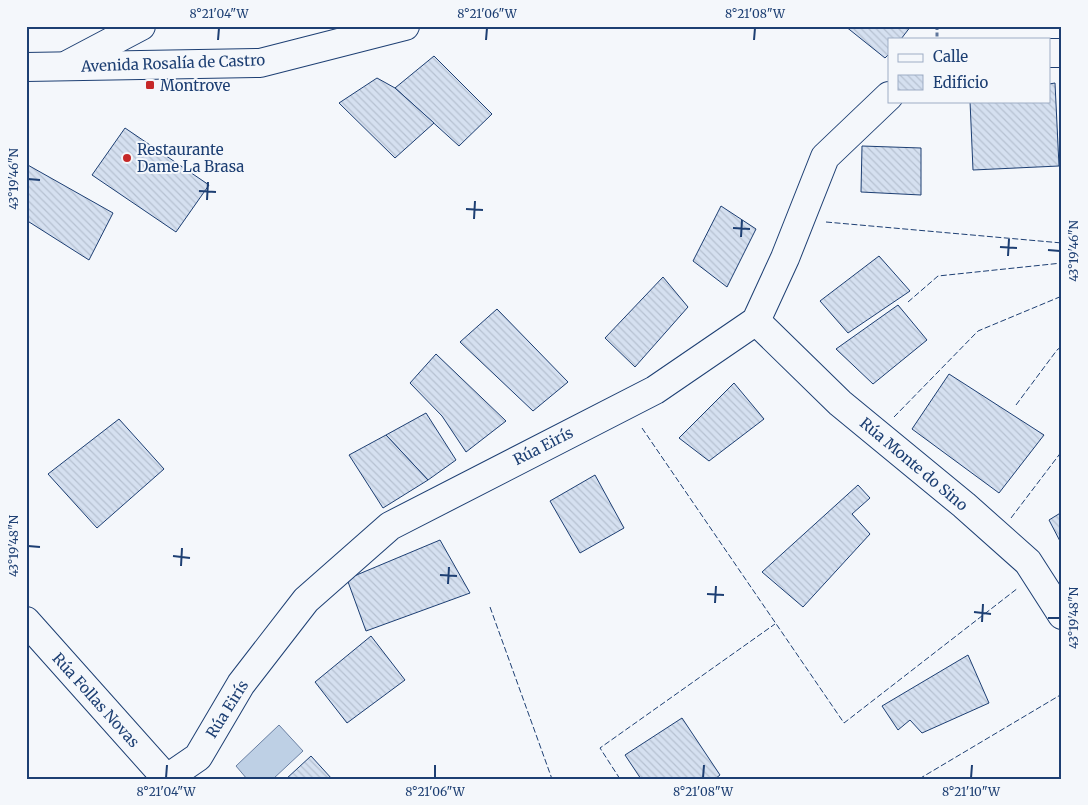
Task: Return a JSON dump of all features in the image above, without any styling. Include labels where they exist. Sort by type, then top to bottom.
[{"type":"street","points":[[63,67],[140,26]]},
{"type":"street","name":"Avenida Rosalía de Castro","points":[[26,67],[260,63],[405,26]]},
{"type":"street","points":[[756,320],[784,258],[825,157],[888,97]]},
{"type":"street","name":"Rúa Monte do Sino","points":[[756,320],[840,402],[964,505],[1028,562],[1062,615]]},
{"type":"street","name":"Rúa Eirís","points":[[167,779],[198,757],[241,684],[306,600],[390,526],[655,390],[756,320]]},
{"type":"street","name":"Rúa Follas Novas","points":[[26,621],[167,779]]},
{"type":"water","points":[[279,725],[303,751],[273,779],[247,779],[236,766]]},
{"type":"building","points":[[845,26],[911,26],[902,38],[888,38],[888,55],[885,58]]},
{"type":"building","points":[[434,56],[492,114],[459,146],[395,88]]},
{"type":"building","points":[[377,78],[395,88],[434,123],[395,158],[339,103]]},
{"type":"building","points":[[1055,83],[1059,166],[973,170],[970,102],[1050,102],[1050,84]]},
{"type":"building","points":[[125,128],[209,185],[176,232],[92,175]]},
{"type":"building","points":[[862,146],[921,148],[921,195],[861,192]]},
{"type":"building","points":[[26,164],[113,213],[89,260],[26,220]]},
{"type":"building","points":[[721,206],[756,229],[727,287],[693,261]]},
{"type":"building","points":[[879,256],[910,291],[848,333],[820,301]]},
{"type":"building","points":[[663,277],[688,307],[635,367],[605,338]]},
{"type":"building","points":[[898,305],[927,340],[873,384],[836,349]]},
{"type":"building","points":[[497,309],[568,382],[533,411],[460,342]]},
{"type":"building","points":[[436,354],[506,421],[466,452],[442,416],[410,383]]},
{"type":"building","points":[[949,374],[1044,435],[999,493],[912,429]]},
{"type":"building","points":[[734,383],[764,419],[709,461],[679,438]]},
{"type":"building","points":[[426,413],[456,460],[428,480],[386,435]]},
{"type":"building","points":[[119,419],[164,469],[97,528],[48,474]]},
{"type":"building","points":[[386,435],[428,480],[383,508],[349,455]]},
{"type":"building","points":[[595,475],[624,528],[580,553],[550,501]]},
{"type":"building","points":[[858,485],[870,498],[852,514],[870,534],[803,607],[762,572]]},
{"type":"building","points":[[1062,512],[1062,545],[1049,520]]},
{"type":"building","points":[[440,540],[470,593],[366,631],[347,579]]},
{"type":"building","points":[[371,636],[405,680],[347,723],[315,682]]},
{"type":"building","points":[[968,655],[989,703],[922,733],[910,720],[898,730],[882,706]]},
{"type":"building","points":[[682,718],[720,775],[715,779],[641,779],[625,755]]},
{"type":"building","points":[[311,756],[332,779],[286,779]]},
{"type":"fence","points":[[826,222],[1062,243]]},
{"type":"fence","points":[[908,302],[938,276],[1062,263]]},
{"type":"fence","points":[[894,417],[978,331],[1062,296]]},
{"type":"fence","points":[[1016,405],[1062,346]]},
{"type":"fence","points":[[642,428],[844,723],[1018,588]]},
{"type":"fence","points":[[1011,518],[1062,451]]},
{"type":"fence","points":[[490,607],[552,779]]},
{"type":"fence","points":[[620,779],[600,748],[775,624]]},
{"type":"fence","points":[[919,779],[1062,694]]},
{"type":"place","name":"Montrove","points":[[150,85]]},
{"type":"place","name":"Restaurante Dame La Brasa","points":[[127,158]]}]
